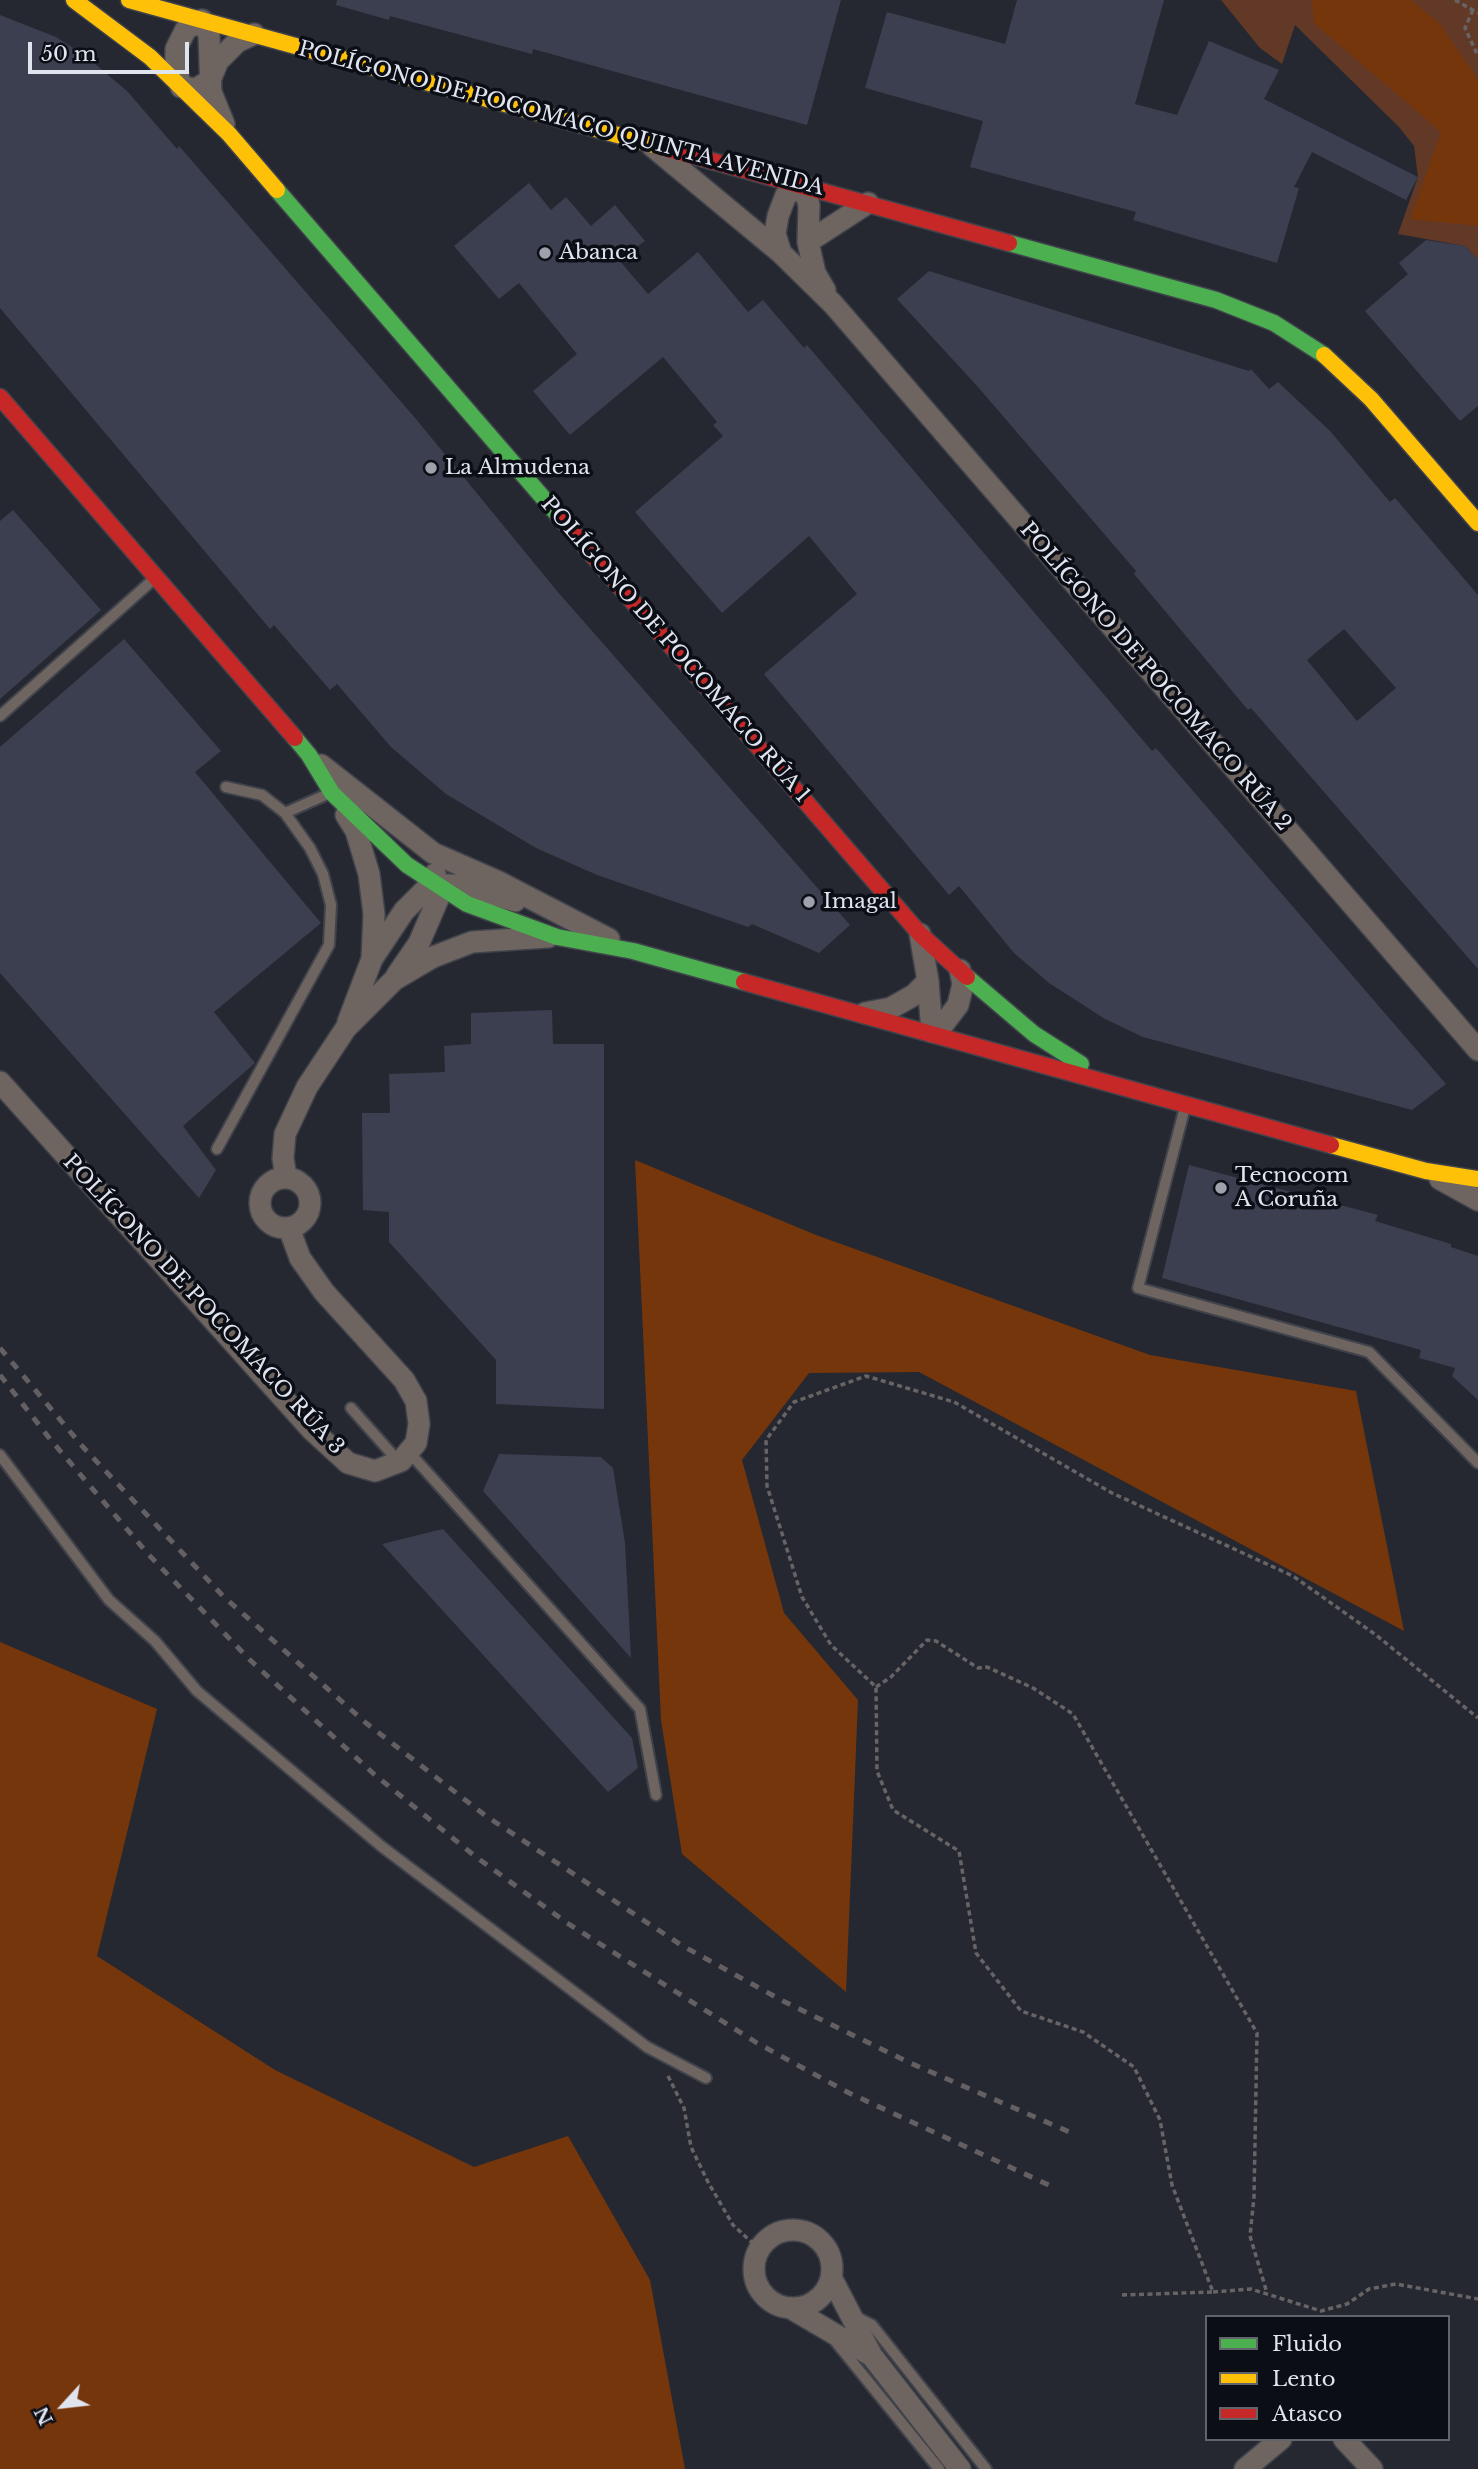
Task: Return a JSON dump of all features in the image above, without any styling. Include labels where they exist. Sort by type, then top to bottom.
[{"type":"street","name":"POLÍGONO DE POCOMACO RÚA 1","points":[[74,0],[110,24],[181,86],[229,134],[920,934],[1034,1034],[1101,1078]]},
{"type":"street","name":"POLÍGONO DE POCOMACO QUINTA AVENIDA","points":[[129,0],[1216,300],[1274,323],[1328,358],[1371,399],[1478,523]]},
{"type":"street","points":[[210,80],[209,35],[202,20],[187,29],[176,49],[181,86],[196,89],[210,80],[218,61],[237,42],[254,34]]},
{"type":"street","name":"POLÍGONO DE POCOMACO RÚA 1","points":[[210,80],[211,92],[229,134]]},
{"type":"street","name":"POLÍGONO DE POCOMACO RÚA 2","points":[[648,143],[781,253],[833,304],[1478,1049]]},
{"type":"street","points":[[781,253],[775,234],[778,216],[786,195],[803,186]]},
{"type":"street","name":"POLÍGONO DE POCOMACO RÚA 2","points":[[803,186],[809,205],[808,242],[815,273],[833,304]]},
{"type":"street","name":"POLÍGONO DE POCOMACO QUINTA AVENIDA","points":[[808,242],[868,203]]},
{"type":"street","points":[[0,397],[309,755],[356,831],[369,874],[374,914],[372,959]]},
{"type":"street","points":[[309,755],[433,853],[497,881],[633,951]]},
{"type":"street","points":[[332,793],[381,842],[436,885],[467,904],[557,937],[633,951],[1101,1078],[1426,1171],[1475,1177]]},
{"type":"street","points":[[286,1177],[283,1158],[285,1134],[307,1087],[346,1028],[394,980],[419,943],[438,900],[433,853]]},
{"type":"street","points":[[346,1028],[372,959],[404,911],[425,890],[436,885],[460,885],[557,913]]},
{"type":"street","points":[[920,934],[928,981],[932,1032]]},
{"type":"street","points":[[394,980],[433,957],[472,942],[557,937]]},
{"type":"street","points":[[932,1032],[942,1026],[958,1005],[963,984],[960,970]]},
{"type":"street","points":[[863,1014],[891,1008],[914,995],[928,981]]},
{"type":"street","name":"POLÍGONO DE POCOMACO RÚA 3","points":[[0,1082],[312,1430],[348,1463],[375,1471],[404,1457]]},
{"type":"street","points":[[1426,1171],[1478,1200]]},
{"type":"street","points":[[286,1177],[303,1185],[310,1198],[310,1211],[300,1223],[289,1228],[275,1226],[264,1216],[260,1203],[264,1189],[273,1180],[286,1177]]},
{"type":"street","points":[[289,1228],[300,1258],[324,1292],[404,1380],[416,1401],[419,1423],[416,1443],[404,1457]]},
{"type":"street","points":[[792,2309],[806,2307],[822,2297],[832,2279],[833,2266],[827,2249],[818,2239],[803,2231],[776,2234],[759,2249],[754,2269],[756,2283],[774,2304],[792,2309],[872,2356]]},
{"type":"street","points":[[832,2279],[872,2356],[960,2469]]},
{"type":"street","points":[[1245,2469],[1279,2441]]},
{"type":"street","points":[[1346,2441],[1372,2469]]},
{"type":"lane","points":[[0,716],[156,577]]},
{"type":"lane","points":[[217,1149],[329,945],[331,905],[323,874],[310,848],[285,813],[262,795],[226,787]]},
{"type":"lane","points":[[285,813],[332,793]]},
{"type":"lane","points":[[1186,1104],[1138,1288],[1369,1352],[1478,1464]]},
{"type":"lane","points":[[351,1408],[404,1457],[640,1709],[656,1796]]},
{"type":"lane","points":[[0,1455],[109,1600],[155,1641],[197,1691],[381,1846],[656,2052],[706,2078]]},
{"type":"lane","points":[[850,2314],[872,2325],[986,2469]]},
{"type":"lane","points":[[826,2329],[939,2469]]},
{"type":"path","points":[[1455,0],[1478,13]]},
{"type":"path","points":[[1473,10],[1465,28],[1478,55]]},
{"type":"path","points":[[1213,2292],[1172,2185],[1160,2120],[1134,2067],[1083,2032],[1021,2011],[976,1953],[959,1851],[893,1810],[877,1771],[876,1687],[831,1645],[802,1597],[767,1486],[766,1440],[794,1402],[866,1376],[954,1402],[1112,1493],[1293,1576],[1376,1635],[1478,1718]]},
{"type":"path","points":[[876,1687],[891,1677],[927,1640],[936,1641],[978,1668],[987,1667],[1033,1688],[1073,1714],[1258,2033],[1254,2197],[1250,2236],[1267,2293]]},
{"type":"path","points":[[656,2052],[684,2108],[691,2147],[708,2182],[733,2225],[759,2249]]},
{"type":"path","points":[[1122,2295],[1251,2289],[1321,2311],[1347,2304],[1369,2289],[1396,2284],[1478,2299]]},
{"type":"shaded area","points":[[1221,0],[1478,0],[1478,260],[1465,246],[1398,234],[1418,177],[1414,146],[1399,127],[1295,25],[1282,64],[1260,48]]},
{"type":"shaded area","points":[[1312,0],[1411,0],[1440,24],[1478,80],[1478,226],[1410,219],[1441,132],[1314,23]]},
{"type":"shaded area","points":[[635,1160],[816,1235],[1150,1355],[1356,1391],[1404,1631],[919,1372],[809,1373],[742,1460],[784,1613],[858,1700],[846,1992],[682,1854],[661,1720]]},
{"type":"shaded area","points":[[0,1642],[157,1709],[97,1956],[275,2070],[474,2167],[568,2136],[650,2280],[685,2469],[0,2469]]},
{"type":"building","points":[[337,0],[841,0],[807,125],[533,49],[532,54],[390,16],[389,20],[336,5]]},
{"type":"building","points":[[1017,0],[1164,0],[1135,104],[1177,115],[1209,41],[1279,70],[1264,99],[1418,177],[1406,200],[1312,152],[1294,187],[1299,188],[1277,263],[1133,220],[1136,212],[970,167],[983,121],[865,88],[887,12],[1005,44]]},
{"type":"building","points":[[0,15],[56,37],[87,57],[128,92],[177,149],[179,146],[416,419],[557,591],[850,925],[819,953],[752,924],[748,927],[597,875],[536,848],[446,794],[391,747],[337,684],[330,690],[274,625],[270,629],[0,308]]},
{"type":"building","points":[[529,183],[551,210],[566,197],[591,226],[615,205],[645,241],[619,260],[648,294],[698,252],[748,312],[763,300],[804,348],[807,345],[1152,751],[1156,748],[1446,1084],[1412,1110],[1143,1037],[1105,1019],[1049,983],[1014,953],[959,886],[949,895],[764,674],[857,594],[809,536],[722,613],[635,512],[723,436],[713,425],[717,422],[663,357],[570,435],[533,391],[577,354],[519,283],[499,299],[454,246]]},
{"type":"building","points":[[1426,240],[1465,246],[1478,260],[1478,406],[1460,421],[1365,311],[1408,274],[1399,263]]},
{"type":"building","points":[[929,271],[1249,371],[1251,369],[1269,389],[1278,382],[1330,431],[1390,502],[1395,498],[1478,595],[1478,969],[1251,708],[1248,710],[1134,574],[1136,571],[978,387],[897,299]],"holes":[[[1344,629],[1396,688],[1357,721],[1307,660]]]},
{"type":"building","points":[[13,510],[101,610],[0,699],[0,521]]},
{"type":"building","points":[[124,639],[221,751],[195,772],[321,923],[214,1012],[255,1063],[183,1126],[216,1170],[199,1198],[0,973],[0,747]]},
{"type":"building","points":[[552,1010],[553,1044],[604,1044],[604,1409],[496,1404],[496,1360],[389,1242],[389,1212],[363,1210],[362,1113],[390,1113],[389,1074],[445,1072],[444,1046],[471,1044],[471,1013]]},
{"type":"building","points":[[1189,1165],[1378,1215],[1375,1221],[1451,1244],[1451,1247],[1478,1256],[1478,1400],[1452,1376],[1455,1368],[1419,1358],[1421,1350],[1162,1278]]},
{"type":"building","points":[[499,1454],[601,1457],[613,1468],[625,1543],[631,1658],[483,1491]]},
{"type":"building","points":[[443,1529],[632,1738],[638,1768],[608,1792],[382,1544]]},
{"type":"railway","points":[[0,1348],[83,1447],[223,1596],[366,1723],[486,1816],[681,1945],[783,2001],[908,2062],[1074,2134]]},
{"type":"railway","points":[[0,1375],[50,1439],[149,1555],[250,1660],[375,1775],[476,1857],[567,1923],[757,2043],[849,2093],[1051,2186]]},
{"type":"traffic: fast","points":[[277,190],[564,522]]},
{"type":"traffic: fast","points":[[1009,243],[1216,300],[1274,323],[1324,355]]},
{"type":"traffic: fast","points":[[295,738],[309,755],[332,793],[407,865],[467,904],[557,937],[633,951],[744,982]]},
{"type":"traffic: fast","points":[[967,977],[1034,1034],[1081,1064]]},
{"type":"traffic: slow","points":[[74,0],[150,57],[229,134],[277,190]]},
{"type":"traffic: slow","points":[[129,0],[661,147]]},
{"type":"traffic: slow","points":[[1324,355],[1371,399],[1478,523]]},
{"type":"traffic: slow","points":[[1331,1145],[1426,1171],[1478,1179]]},
{"type":"traffic: jam","points":[[661,147],[1009,243]]},
{"type":"traffic: jam","points":[[0,397],[295,738]]},
{"type":"traffic: jam","points":[[564,522],[920,934],[967,977]]},
{"type":"traffic: jam","points":[[744,982],[1331,1145]]},
{"type":"place","name":"Abanca","points":[[545,253]]},
{"type":"place","name":"La Almudena","points":[[431,468]]},
{"type":"place","name":"Imagal","points":[[809,902]]},
{"type":"place","name":"Tecnocom A Coruña","points":[[1221,1188]]}]
